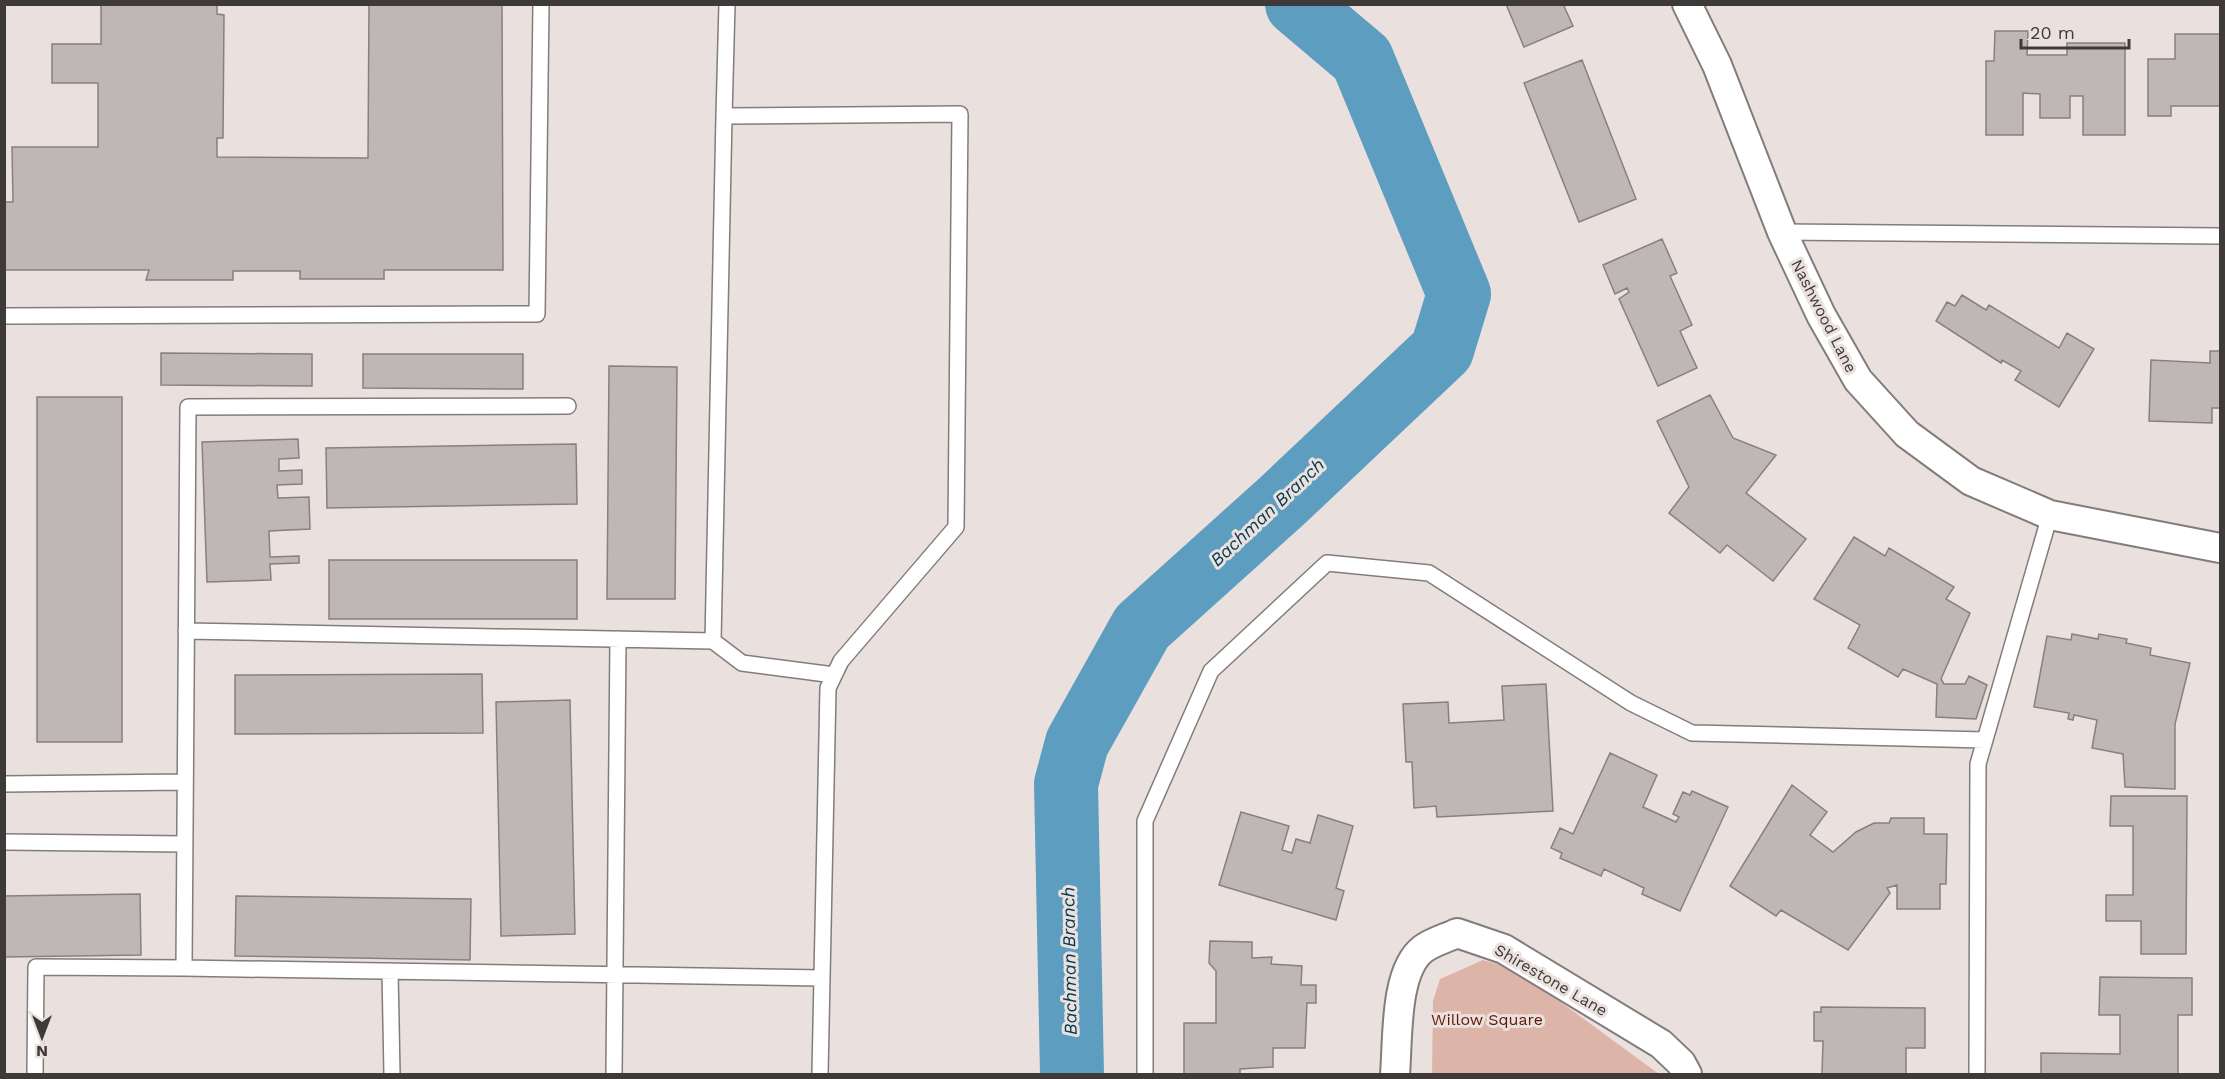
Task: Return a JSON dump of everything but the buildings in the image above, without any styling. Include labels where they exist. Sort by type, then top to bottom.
[{"type":"street","name":"Nashwood Lane","points":[[1687,4],[1717,65],[1782,232],[1821,315],[1858,381],[1907,434],[1971,481],[2050,515],[2220,548]]},
{"type":"street","name":"Shirestone Lane","points":[[1395,1074],[1397,1015],[1408,968],[1422,949],[1457,933],[1504,949],[1661,1044],[1681,1063],[1688,1074]]},
{"type":"lane","points":[[4,316],[537,314],[541,4]]},
{"type":"lane","points":[[712,641],[727,4]]},
{"type":"lane","points":[[724,116],[960,114],[956,527],[841,661],[828,688],[820,1074]]},
{"type":"lane","points":[[1782,232],[2220,236]]},
{"type":"lane","points":[[184,968],[188,407],[568,406]]},
{"type":"lane","points":[[1977,1074],[1978,764],[2050,515]]},
{"type":"lane","points":[[1145,1074],[1144,821],[1211,671],[1328,563],[1429,573],[1631,703],[1692,733],[1985,740]]},
{"type":"lane","points":[[186,632],[712,641],[742,663],[834,675]]},
{"type":"lane","points":[[614,1074],[618,639]]},
{"type":"lane","points":[[4,784],[185,782]]},
{"type":"lane","points":[[4,842],[185,844]]},
{"type":"lane","points":[[35,1074],[36,967],[822,978]]},
{"type":"lane","points":[[390,971],[392,1074]]},
{"type":"green space","name":"Willow Square","points":[[1483,960],[1517,970],[1659,1074],[1432,1074],[1433,1001],[1440,979]]},
{"type":"waterway","name":"Bachman Branch","points":[[1072,1074],[1066,784],[1077,743],[1142,627],[1282,501],[1442,350],[1459,294],[1362,59],[1297,4]]}]
